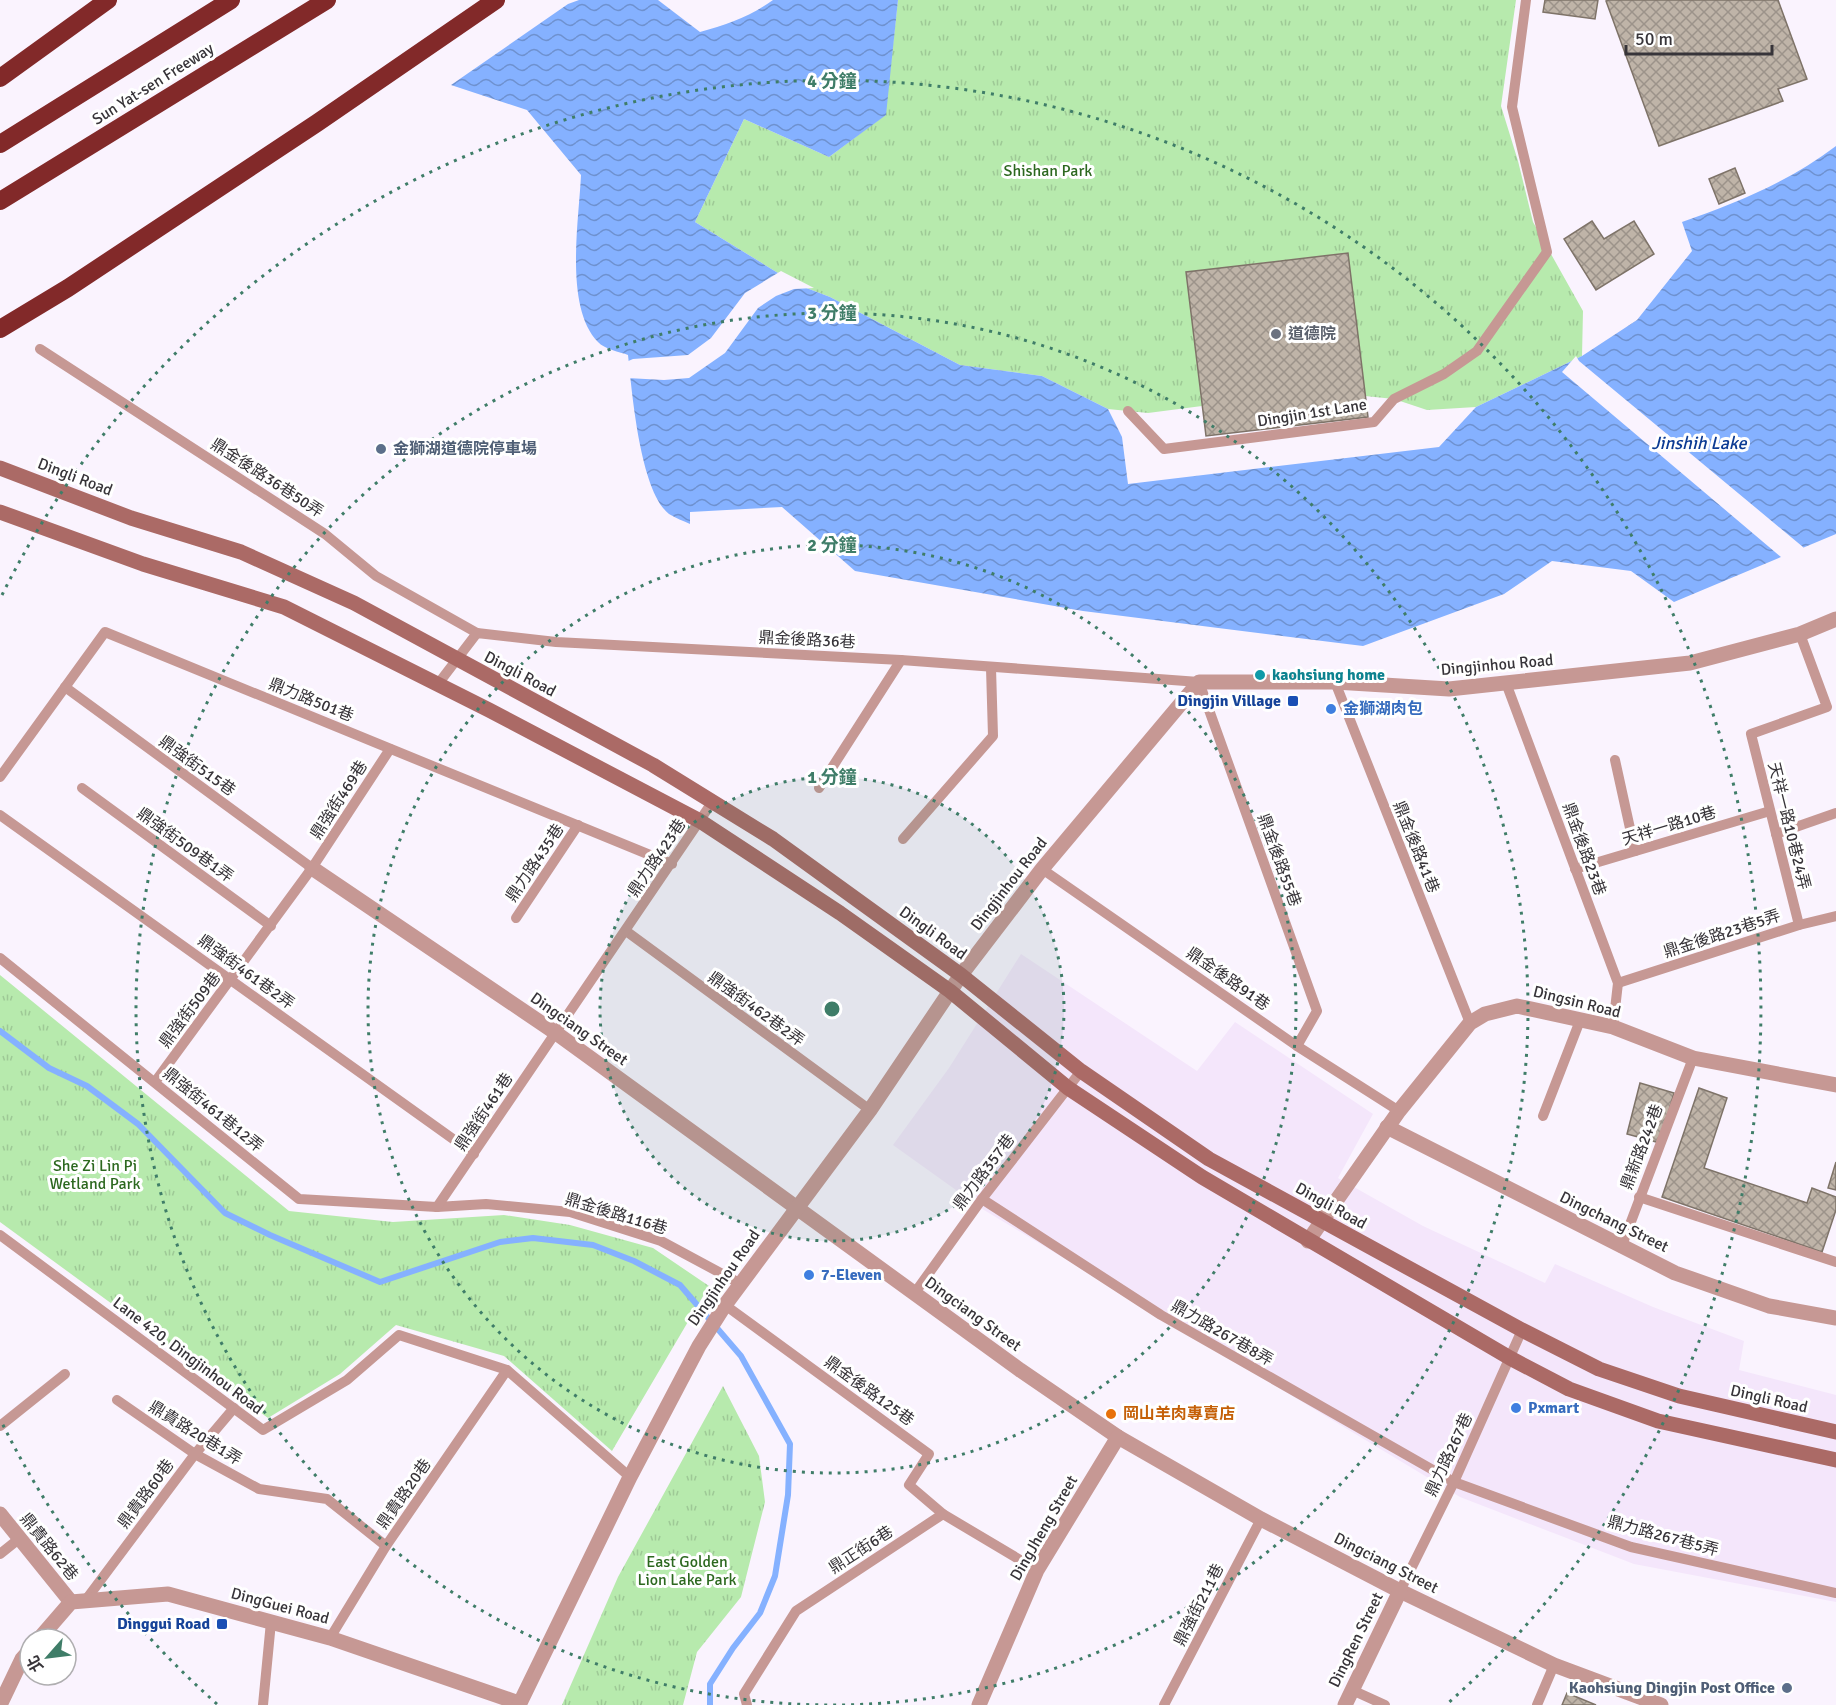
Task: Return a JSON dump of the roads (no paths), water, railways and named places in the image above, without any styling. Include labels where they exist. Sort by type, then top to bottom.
[{"type":"highway","points":[[0,78],[108,0]]},
{"type":"highway","name":"Sun Yat-sen Freeway","points":[[0,144],[231,0]]},
{"type":"highway","name":"Sun Yat-sen Freeway","points":[[0,201],[327,0]]},
{"type":"highway","points":[[0,329],[68,288],[496,0]]},
{"type":"street","name":"Dingli Road","points":[[0,468],[131,518],[241,552],[354,603],[653,765],[772,839],[961,975],[1081,1071],[1209,1159],[1522,1330],[1599,1369],[1679,1396],[1836,1432]]},
{"type":"street","points":[[0,512],[143,564],[284,607],[438,684],[699,821],[840,913],[950,991],[1068,1088],[1202,1177],[1510,1358],[1569,1389],[1658,1421],[1836,1460]]},
{"type":"street","name":"Dingjinhou Road","points":[[519,1704],[630,1477],[699,1346],[725,1305],[870,1110],[961,975],[1042,869],[1199,682],[1335,682],[1449,689],[1690,663],[1800,634],[1836,619]]},
{"type":"street","name":"Dingciang Street","points":[[312,868],[556,1033],[914,1294],[1118,1437],[1261,1519],[1400,1591],[1554,1665],[1661,1705]]},
{"type":"street","name":"Dingsin Road","points":[[1308,1241],[1399,1111],[1470,1023],[1485,1014],[1517,1006],[1581,1018],[1613,1027],[1693,1058],[1836,1085]]},
{"type":"street","name":"Dingchang Street","points":[[1387,1127],[1621,1248],[1675,1273],[1769,1306],[1836,1318]]},
{"type":"street","name":"DingJheng Street","points":[[979,1705],[1037,1570],[1118,1437]]},
{"type":"street","name":"鼎貴路62巷","points":[[0,1514],[78,1601]]},
{"type":"street","name":"DingRen Street","points":[[1345,1705],[1400,1591]]},
{"type":"street","name":"DingGuei Road","points":[[78,1601],[168,1594],[330,1638],[519,1704]]},
{"type":"street","points":[[51,1627],[78,1601]]},
{"type":"street","points":[[0,1705],[18,1667]]},
{"type":"lane","name":"Dingjin 1st Lane","points":[[1128,411],[1164,449],[1374,422],[1394,399],[1444,374],[1477,351],[1547,252],[1512,107],[1526,0]]},
{"type":"lane","name":"鼎金後路36巷50弄","points":[[40,349],[325,534],[376,576],[477,633]]},
{"type":"lane","name":"鼎力路501巷","points":[[0,777],[105,632],[672,864]]},
{"type":"lane","points":[[438,684],[477,633]]},
{"type":"lane","name":"鼎金後路36巷","points":[[477,633],[572,643],[901,660],[1199,682]]},
{"type":"lane","name":"天祥一路10巷24弄","points":[[1799,925],[1751,734],[1827,707],[1800,634]]},
{"type":"lane","points":[[819,788],[901,660]]},
{"type":"lane","points":[[903,839],[993,736],[991,668]]},
{"type":"lane","name":"鼎金後路55巷","points":[[1199,682],[1317,1011],[1297,1046]]},
{"type":"lane","name":"鼎金後路41巷","points":[[1335,682],[1470,1023]]},
{"type":"lane","name":"鼎金後路23巷","points":[[1506,683],[1618,983],[1613,1027]]},
{"type":"lane","name":"鼎強街515巷","points":[[65,687],[312,868]]},
{"type":"lane","name":"鼎強街469巷","points":[[312,868],[390,749]]},
{"type":"lane","points":[[1615,760],[1635,851]]},
{"type":"lane","name":"鼎強街509巷1弄","points":[[82,788],[271,926]]},
{"type":"lane","name":"鼎力路423巷","points":[[556,1033],[713,801]]},
{"type":"lane","name":"天祥一路10巷","points":[[1575,869],[1770,811]]},
{"type":"lane","points":[[1776,834],[1836,813]]},
{"type":"lane","name":"鼎強街461巷2弄","points":[[0,815],[474,1154]]},
{"type":"lane","name":"鼎力路435巷","points":[[516,918],[578,825]]},
{"type":"lane","name":"鼎強街509巷","points":[[155,1082],[312,868]]},
{"type":"lane","name":"鼎金後路91巷","points":[[1042,869],[1297,1046],[1399,1111]]},
{"type":"lane","name":"鼎金後路23巷5弄","points":[[1618,983],[1799,925],[1836,916]]},
{"type":"lane","name":"鼎強街462巷2弄","points":[[626,931],[870,1110]]},
{"type":"lane","name":"鼎強街461巷12弄","points":[[0,958],[299,1199],[437,1207]]},
{"type":"lane","points":[[1543,1116],[1581,1018]]},
{"type":"lane","name":"鼎強街461巷","points":[[437,1207],[556,1033]]},
{"type":"lane","name":"鼎新路242巷","points":[[1621,1248],[1693,1058]]},
{"type":"lane","name":"鼎力路357巷","points":[[914,1294],[982,1199],[1081,1071]]},
{"type":"lane","points":[[1639,1197],[1836,1262]]},
{"type":"lane","name":"鼎力路267巷8弄","points":[[982,1199],[1161,1315],[1454,1482]]},
{"type":"lane","name":"鼎金後路116巷","points":[[437,1207],[486,1204],[570,1212],[661,1241],[741,1284]]},
{"type":"lane","name":"Lane 420, Dingjinhou Road","points":[[0,1235],[263,1430],[347,1380],[399,1335],[507,1370],[630,1477]]},
{"type":"lane","name":"鼎金後路125巷","points":[[725,1305],[929,1454],[909,1485],[943,1514]]},
{"type":"lane","name":"鼎力路267巷","points":[[1400,1591],[1454,1482],[1522,1330]]},
{"type":"lane","name":"鼎貴路20巷","points":[[330,1638],[386,1546],[507,1370]]},
{"type":"lane","points":[[0,1426],[65,1374]]},
{"type":"lane","name":"鼎貴路20巷1弄","points":[[117,1400],[195,1454],[259,1489],[327,1499],[386,1546]]},
{"type":"lane","name":"鼎貴路60巷","points":[[78,1601],[234,1408]]},
{"type":"lane","name":"鼎力路267巷5弄","points":[[1454,1482],[1631,1547],[1836,1593]]},
{"type":"lane","points":[[943,1514],[1037,1570]]},
{"type":"lane","name":"鼎正街6巷","points":[[747,1705],[744,1694],[796,1611],[943,1514]]},
{"type":"lane","name":"鼎強街211巷","points":[[1164,1705],[1261,1519]]},
{"type":"lane","points":[[0,1554],[20,1538]]},
{"type":"lane","points":[[262,1705],[271,1622]]},
{"type":"lane","points":[[1537,1705],[1554,1665]]},
{"type":"lane","points":[[1352,1690],[1385,1705]]},
{"type":"water","name":"Jinshih Lake","points":[[579,0],[658,0],[700,32],[738,19],[773,0],[898,0],[886,115],[829,157],[744,119],[695,222],[796,284],[830,297],[960,365],[1042,376],[1108,409],[1122,437],[1128,484],[1439,447],[1476,407],[1582,356],[1637,320],[1692,251],[1682,222],[1762,190],[1800,170],[1836,146],[1836,534],[1674,602],[1631,571],[1552,561],[1504,594],[1363,646],[1083,611],[855,571],[782,507],[690,512],[690,524],[669,514],[659,502],[651,485],[639,440],[628,355],[598,342],[587,327],[581,308],[576,263],[581,175],[527,110],[451,85],[568,4]]},
{"type":"waterway","points":[[0,1031],[49,1068],[87,1086],[138,1124],[225,1213],[380,1282],[500,1242],[533,1238],[593,1245],[634,1261],[680,1285],[741,1356],[790,1444],[788,1495],[775,1576],[760,1613],[733,1648],[710,1684],[710,1705]]},
{"type":"place","name":"道德院","points":[[1276,334]]},
{"type":"place","name":"金獅湖道德院停車場","points":[[381,449]]},
{"type":"place","name":"kaohsiung home","points":[[1260,675]]},
{"type":"place","name":"Dingjin Village","points":[[1293,701]]},
{"type":"place","name":"金獅湖肉包","points":[[1331,709]]},
{"type":"place","name":"7-Eleven","points":[[809,1275]]},
{"type":"place","name":"Pxmart","points":[[1516,1408]]},
{"type":"place","name":"岡山羊肉專賣店","points":[[1111,1414]]},
{"type":"place","name":"Dinggui Road","points":[[222,1624]]},
{"type":"place","name":"Kaohsiung Dingjin Post Office","points":[[1787,1688]]},
{"type":"park label","name":"Shishan Park","points":[[1048,171]]},
{"type":"park label","name":"She Zi Lin Pi Wetland Park","points":[[95,1175]]},
{"type":"park label","name":"East Golden Lion Lake Park","points":[[687,1571]]}]
